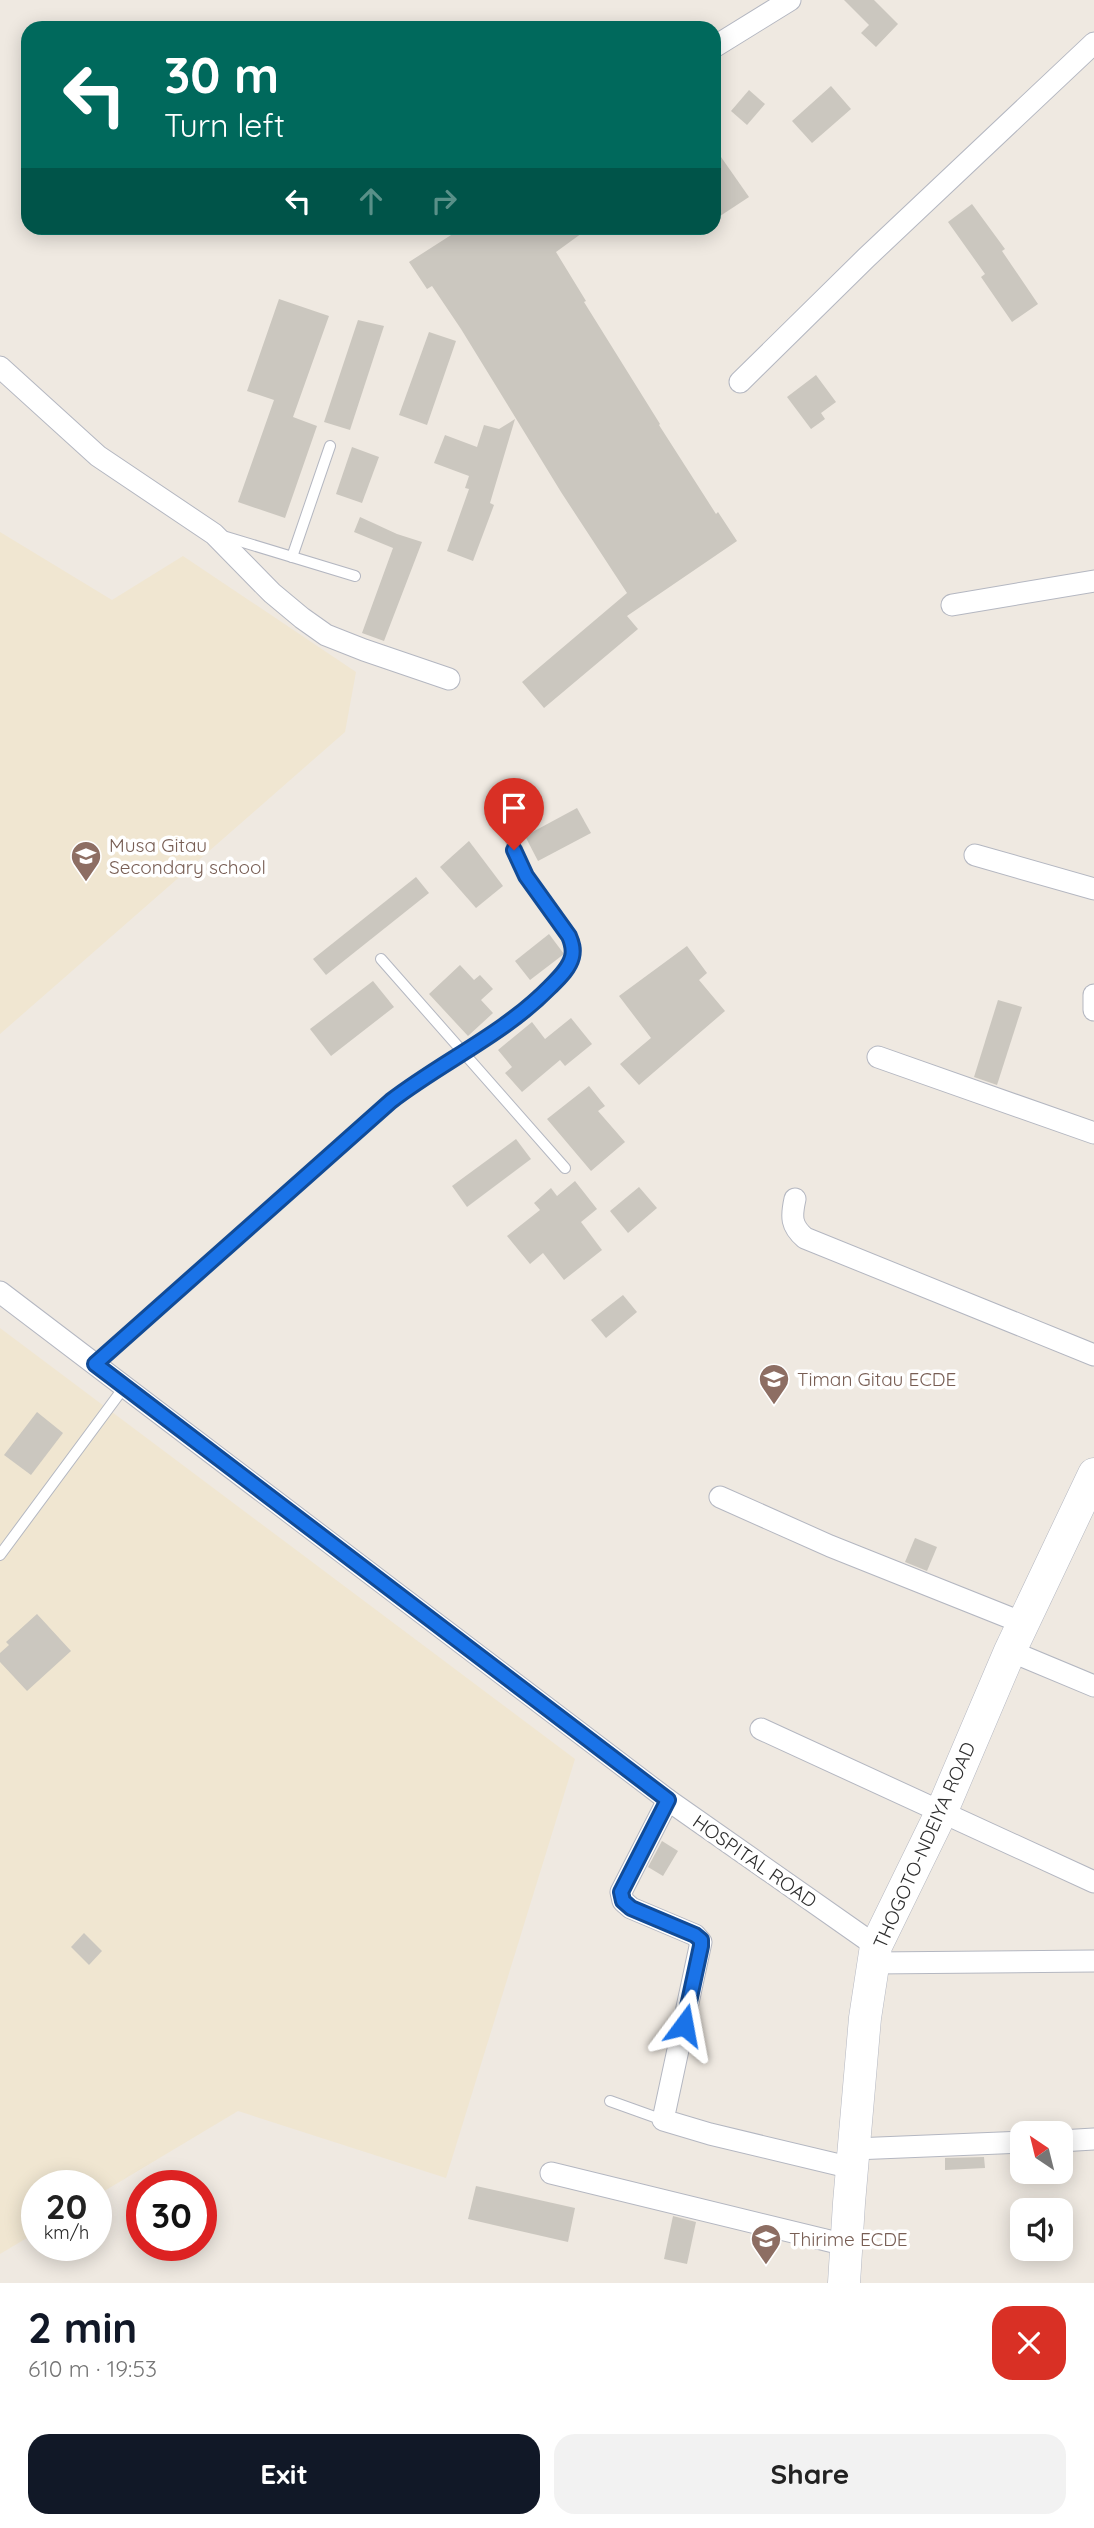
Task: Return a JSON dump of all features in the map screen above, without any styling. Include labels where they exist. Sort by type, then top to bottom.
[{"type":"main road","name":"THOGOTO-NDEIYA ROAD","points":[[844,2283],[853,2159],[874,1954],[941,1813],[1010,1651],[1094,1474]]},
{"type":"street","points":[[721,43],[790,0]]},
{"type":"street","points":[[740,382],[866,258],[1094,43]]},
{"type":"street","points":[[0,367],[98,456],[214,534],[272,593],[326,635],[449,679]]},
{"type":"street","points":[[952,605],[1094,581]]},
{"type":"street","points":[[975,855],[1094,889]]},
{"type":"street","points":[[1094,995],[1094,1010]]},
{"type":"street","points":[[878,1057],[1094,1133]]},
{"type":"street","points":[[795,1199],[791,1216],[793,1225],[805,1238],[1094,1355]]},
{"type":"street","name":"HOSPITAL ROAD","points":[[0,1292],[874,1954]]},
{"type":"street","points":[[720,1497],[830,1546],[1023,1623]]},
{"type":"street","points":[[1010,1651],[1094,1686]]},
{"type":"street","points":[[761,1729],[1094,1882]]},
{"type":"street","points":[[668,1800],[621,1892],[623,1901],[631,1908],[695,1935],[701,1942],[663,2120],[710,2134],[853,2159],[1010,2143]]},
{"type":"street","points":[[874,1954],[1094,1961]]},
{"type":"street","points":[[1073,2140],[1094,2139]]},
{"type":"street","points":[[551,2174],[846,2245]]},
{"type":"lane","points":[[292,557],[330,446]]},
{"type":"lane","points":[[214,534],[355,576]]},
{"type":"lane","points":[[95,1364],[391,1101],[416,1082],[493,1035],[534,1004],[562,975],[572,959],[573,947],[569,936],[526,876],[514,850],[509,832],[511,802]]},
{"type":"lane","points":[[381,959],[565,1168]]},
{"type":"lane","points":[[0,1555],[125,1386]]},
{"type":"lane","points":[[610,2101],[663,2120]]},
{"type":"shaded area","name":"Musa Gitau Secondary school","points":[[0,532],[112,600],[183,556],[356,672],[345,732],[0,1034]]},
{"type":"shaded area","points":[[0,1328],[575,1759],[446,2178],[238,2111],[139,2170],[126,2170],[126,2178],[112,2186],[112,2170],[21,2170],[21,2242],[0,2254]]},
{"type":"building","points":[[844,0],[874,0],[898,24],[876,47],[861,33],[869,25]]},
{"type":"building","points":[[831,86],[851,109],[812,143],[792,121]]},
{"type":"building","points":[[749,90],[765,104],[747,125],[731,111]]},
{"type":"building","points":[[721,157],[749,197],[721,215]]},
{"type":"building","points":[[972,204],[1005,249],[1002,251],[1038,304],[1012,322],[981,277],[985,274],[948,222]]},
{"type":"building","points":[[451,235],[579,235],[556,252],[659,425],[716,514],[718,512],[737,541],[627,616],[638,629],[544,708],[522,682],[627,593],[561,492],[461,329],[432,286],[427,289],[409,262]]},
{"type":"building","points":[[279,299],[329,316],[293,417],[317,426],[285,518],[238,502],[274,400],[247,391]]},
{"type":"building","points":[[358,320],[384,326],[350,430],[324,422]]},
{"type":"building","points":[[429,332],[456,341],[427,425],[399,415]]},
{"type":"building","points":[[816,375],[836,402],[821,413],[825,419],[811,429],[787,397]]},
{"type":"building","points":[[515,419],[490,503],[494,505],[473,561],[447,551],[469,489],[465,488],[469,476],[434,463],[445,435],[477,447],[484,425],[499,429]]},
{"type":"building","points":[[352,447],[379,457],[362,503],[336,494]]},
{"type":"building","points":[[360,517],[422,542],[384,641],[362,633],[393,548],[354,532]]},
{"type":"building","points":[[577,808],[591,833],[538,861],[525,836]]},
{"type":"building","points":[[469,841],[503,886],[476,908],[440,867]]},
{"type":"building","points":[[416,877],[429,893],[326,975],[313,959]]},
{"type":"building","points":[[549,934],[564,954],[530,980],[515,961]]},
{"type":"building","points":[[687,946],[707,973],[699,980],[725,1011],[639,1085],[620,1064],[651,1038],[619,996]]},
{"type":"building","points":[[460,965],[474,980],[480,975],[493,989],[481,1000],[493,1013],[468,1036],[429,994]]},
{"type":"building","points":[[373,981],[394,1007],[331,1056],[310,1029]]},
{"type":"building","points":[[998,1000],[1022,1007],[997,1085],[974,1077]]},
{"type":"building","points":[[571,1018],[592,1044],[565,1066],[560,1060],[522,1092],[505,1073],[512,1067],[498,1050],[532,1022],[545,1039]]},
{"type":"building","points":[[589,1086],[605,1106],[598,1111],[625,1142],[591,1171],[547,1119]]},
{"type":"building","points":[[516,1139],[531,1159],[467,1207],[452,1186]]},
{"type":"building","points":[[575,1181],[597,1209],[581,1222],[602,1250],[564,1280],[543,1253],[530,1264],[507,1236],[540,1210],[534,1203],[551,1188],[557,1196]]},
{"type":"building","points":[[639,1187],[657,1208],[628,1233],[610,1211]]},
{"type":"building","points":[[623,1295],[637,1312],[606,1338],[591,1320]]},
{"type":"building","points":[[37,1412],[63,1433],[31,1475],[4,1455]]},
{"type":"building","points":[[915,1538],[937,1547],[927,1571],[905,1562]]},
{"type":"building","points":[[37,1614],[71,1651],[27,1691],[0,1662],[0,1653],[9,1645],[6,1642]]},
{"type":"building","points":[[662,1841],[678,1851],[663,1876],[648,1867]]},
{"type":"building","points":[[84,1933],[102,1951],[89,1965],[71,1947]]},
{"type":"building","points":[[984,2157],[985,2168],[945,2170],[945,2158]]},
{"type":"building","points":[[476,2186],[575,2208],[568,2242],[468,2219]]},
{"type":"building","points":[[673,2216],[696,2222],[687,2264],[664,2259]]},
{"type":"place","name":"Musa Gitau Secondary school","points":[[86,883]]},
{"type":"place","name":"Timan Gitau ECDE","points":[[774,1406]]},
{"type":"place","name":"Thirime ECDE","points":[[766,2266]]},
{"type":"route","points":[[514,850],[526,876],[569,936],[573,947],[572,959],[562,975],[534,1004],[493,1035],[416,1082],[391,1101],[95,1364],[668,1800],[621,1892],[623,1901],[631,1908],[701,1940],[684,2025]]}]
